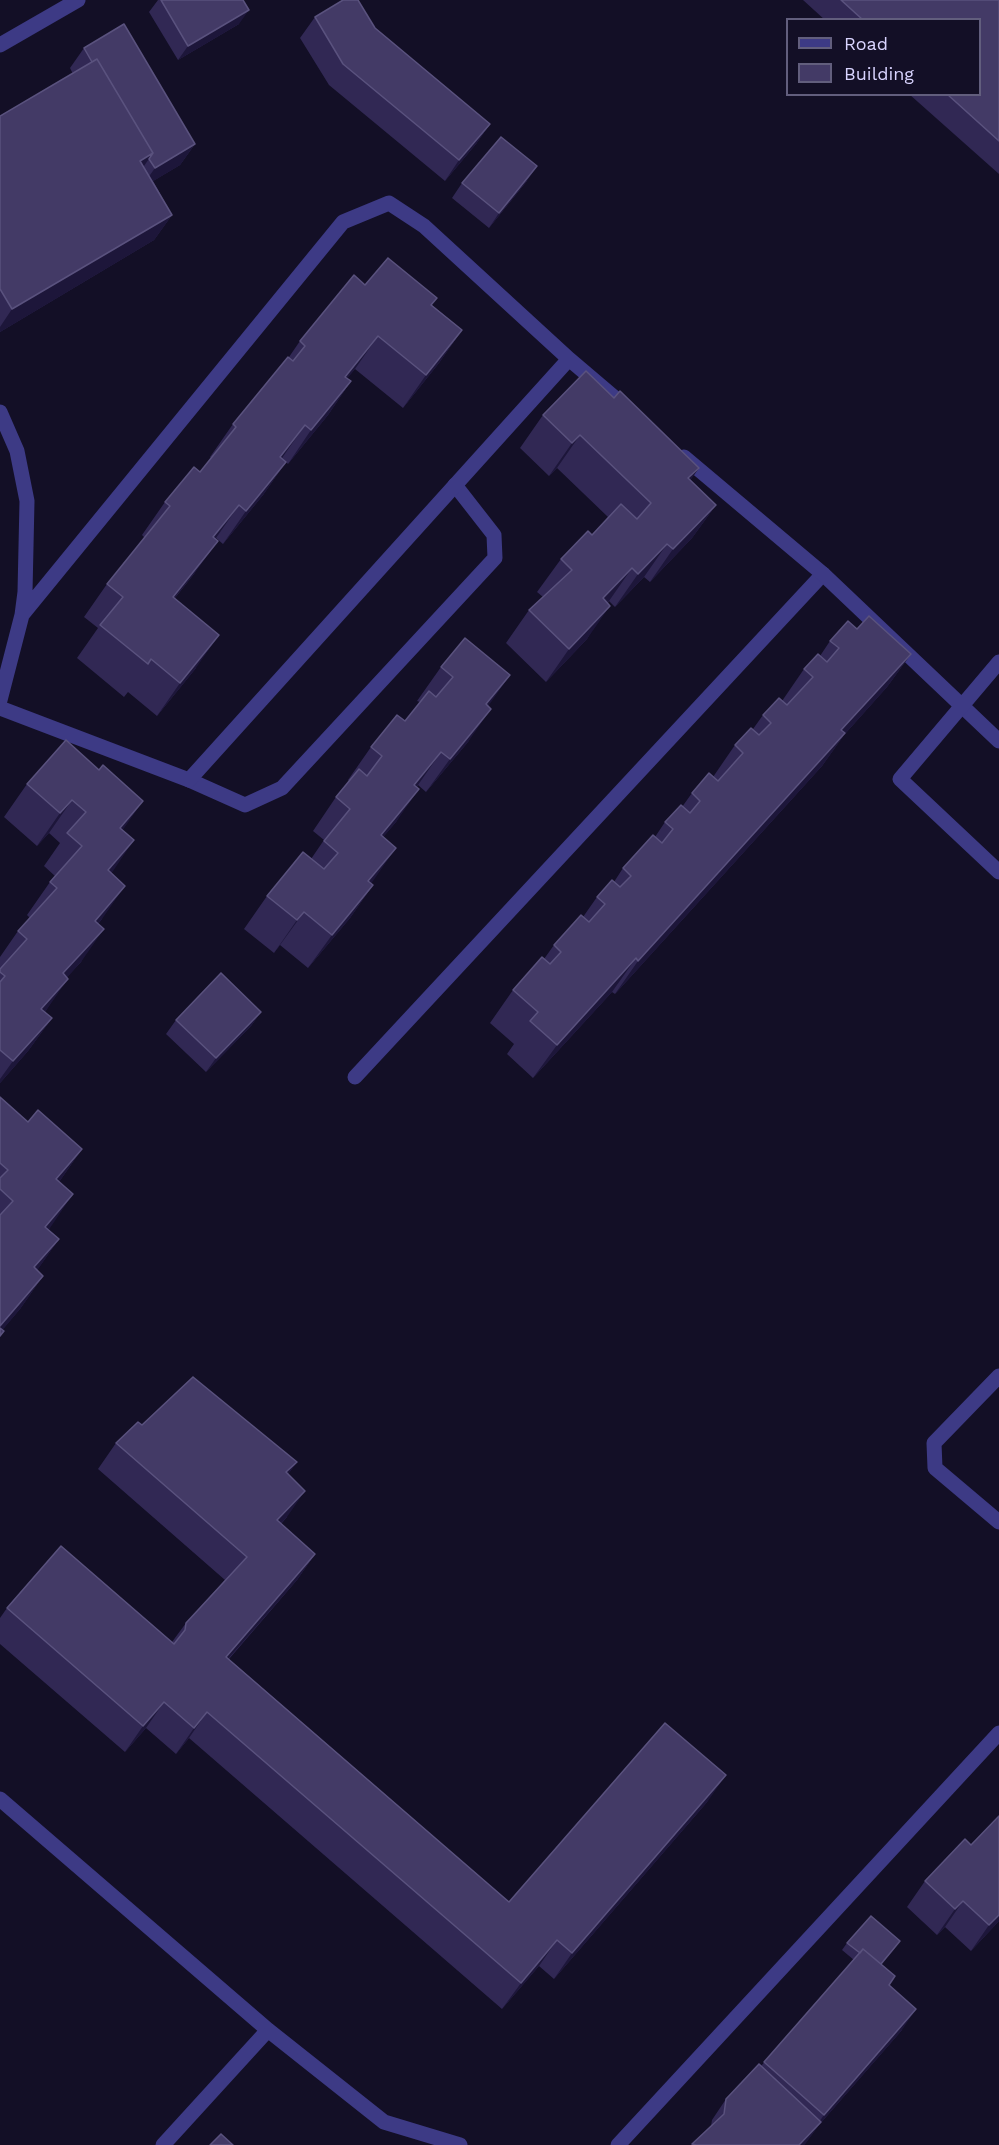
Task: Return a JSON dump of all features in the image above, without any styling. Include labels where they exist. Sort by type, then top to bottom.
[{"type":"street","points":[[0,45],[78,0]]},
{"type":"street","points":[[22,615],[343,222],[389,203],[424,226],[569,359],[641,421]]},
{"type":"street","points":[[189,780],[569,359]]},
{"type":"street","points":[[0,412],[17,451],[27,501],[26,592],[0,700]]},
{"type":"street","points":[[668,444],[823,574],[999,741]]},
{"type":"street","points":[[0,708],[189,780],[245,805],[282,788],[495,558],[494,535],[455,485]]},
{"type":"street","points":[[355,1077],[823,574]]},
{"type":"street","points":[[999,662],[900,779],[999,872]]},
{"type":"street","points":[[999,1376],[934,1443],[935,1468],[999,1522]]},
{"type":"street","points":[[618,2145],[999,1733]]},
{"type":"street","points":[[0,1799],[268,2030],[384,2122],[460,2145]]},
{"type":"street","points":[[164,2145],[268,2030]]},
{"type":"building","points":[[161,0],[243,0],[249,10],[188,46]]},
{"type":"building","points":[[343,0],[358,0],[375,28],[490,124],[459,160],[343,64],[315,17]]},
{"type":"building","points":[[841,0],[999,0],[999,141],[949,96],[981,96],[981,18],[861,18]]},
{"type":"building","points":[[124,24],[195,144],[155,168],[149,159],[153,153],[97,59],[92,62],[84,48]]},
{"type":"building","points":[[97,59],[153,153],[140,161],[172,215],[12,309],[0,289],[0,116]]},
{"type":"building","points":[[501,137],[537,166],[499,213],[462,183]]},
{"type":"building","points":[[388,258],[437,298],[431,305],[462,330],[426,375],[378,336],[345,377],[351,381],[311,430],[305,425],[280,457],[286,462],[246,511],[239,505],[213,537],[218,541],[173,597],[219,635],[180,683],[151,659],[148,664],[100,625],[123,597],[107,584],[170,506],[165,502],[194,467],[200,472],[236,427],[233,424],[288,357],[293,361],[305,346],[300,341],[354,275],[365,285]]},
{"type":"building","points":[[586,371],[614,398],[620,391],[699,468],[688,478],[716,505],[673,549],[667,544],[638,574],[632,568],[603,598],[610,606],[569,649],[529,610],[572,570],[561,559],[588,531],[592,535],[621,504],[637,519],[651,503],[580,435],[572,443],[543,415]]},
{"type":"building","points":[[869,616],[911,654],[841,730],[845,733],[638,961],[636,958],[557,1045],[530,1021],[538,1012],[513,990],[542,957],[550,964],[561,952],[554,945],[581,915],[589,922],[605,904],[597,897],[612,880],[620,887],[631,876],[623,868],[653,835],[662,843],[673,829],[665,822],[681,805],[690,813],[700,801],[692,793],[709,773],[718,781],[743,753],[735,745],[751,728],[759,735],[771,723],[763,715],[779,698],[787,705],[813,677],[804,669],[818,654],[827,662],[839,648],[830,641],[848,621],[857,629]]},
{"type":"building","points":[[465,638],[510,675],[486,704],[491,709],[450,759],[441,752],[414,785],[419,789],[381,835],[396,848],[368,881],[373,885],[332,935],[304,912],[297,920],[267,896],[303,852],[324,869],[338,853],[324,841],[350,809],[336,797],[359,769],[367,776],[382,756],[371,747],[397,715],[405,721],[429,691],[436,697],[453,677],[441,667]]},
{"type":"building","points":[[66,740],[99,770],[103,765],[143,801],[120,828],[134,840],[108,870],[125,886],[95,921],[104,929],[63,973],[68,979],[41,1009],[52,1018],[13,1061],[0,1050],[0,982],[5,976],[0,969],[27,939],[18,931],[57,888],[50,882],[82,846],[67,833],[86,812],[72,800],[60,813],[27,784]]},
{"type":"building","points":[[221,973],[261,1012],[216,1058],[176,1020]]},
{"type":"building","points":[[0,1097],[28,1122],[38,1110],[82,1149],[56,1179],[73,1194],[45,1227],[59,1239],[34,1267],[43,1276],[0,1326],[0,1215],[13,1201],[0,1189],[0,1178],[8,1170],[0,1163]]},
{"type":"building","points":[[193,1377],[297,1462],[286,1472],[305,1491],[277,1520],[315,1554],[226,1657],[509,1902],[665,1723],[726,1775],[572,1953],[557,1940],[521,1983],[207,1712],[194,1728],[164,1702],[143,1726],[7,1608],[61,1546],[174,1644],[185,1630],[186,1623],[247,1557],[116,1443],[138,1422],[142,1425]]},
{"type":"building","points":[[999,1816],[999,1915],[989,1925],[963,1901],[955,1909],[925,1881],[965,1839],[971,1845]]},
{"type":"building","points":[[871,1916],[900,1941],[881,1964],[863,1949],[860,1953],[847,1943]]},
{"type":"building","points":[[863,1949],[895,1976],[889,1985],[916,2009],[824,2115],[764,2062]]},
{"type":"building","points":[[759,2064],[821,2122],[799,2145],[692,2144],[724,2114],[726,2099]]},
{"type":"building","points":[[221,2134],[233,2145],[210,2145]]}]
